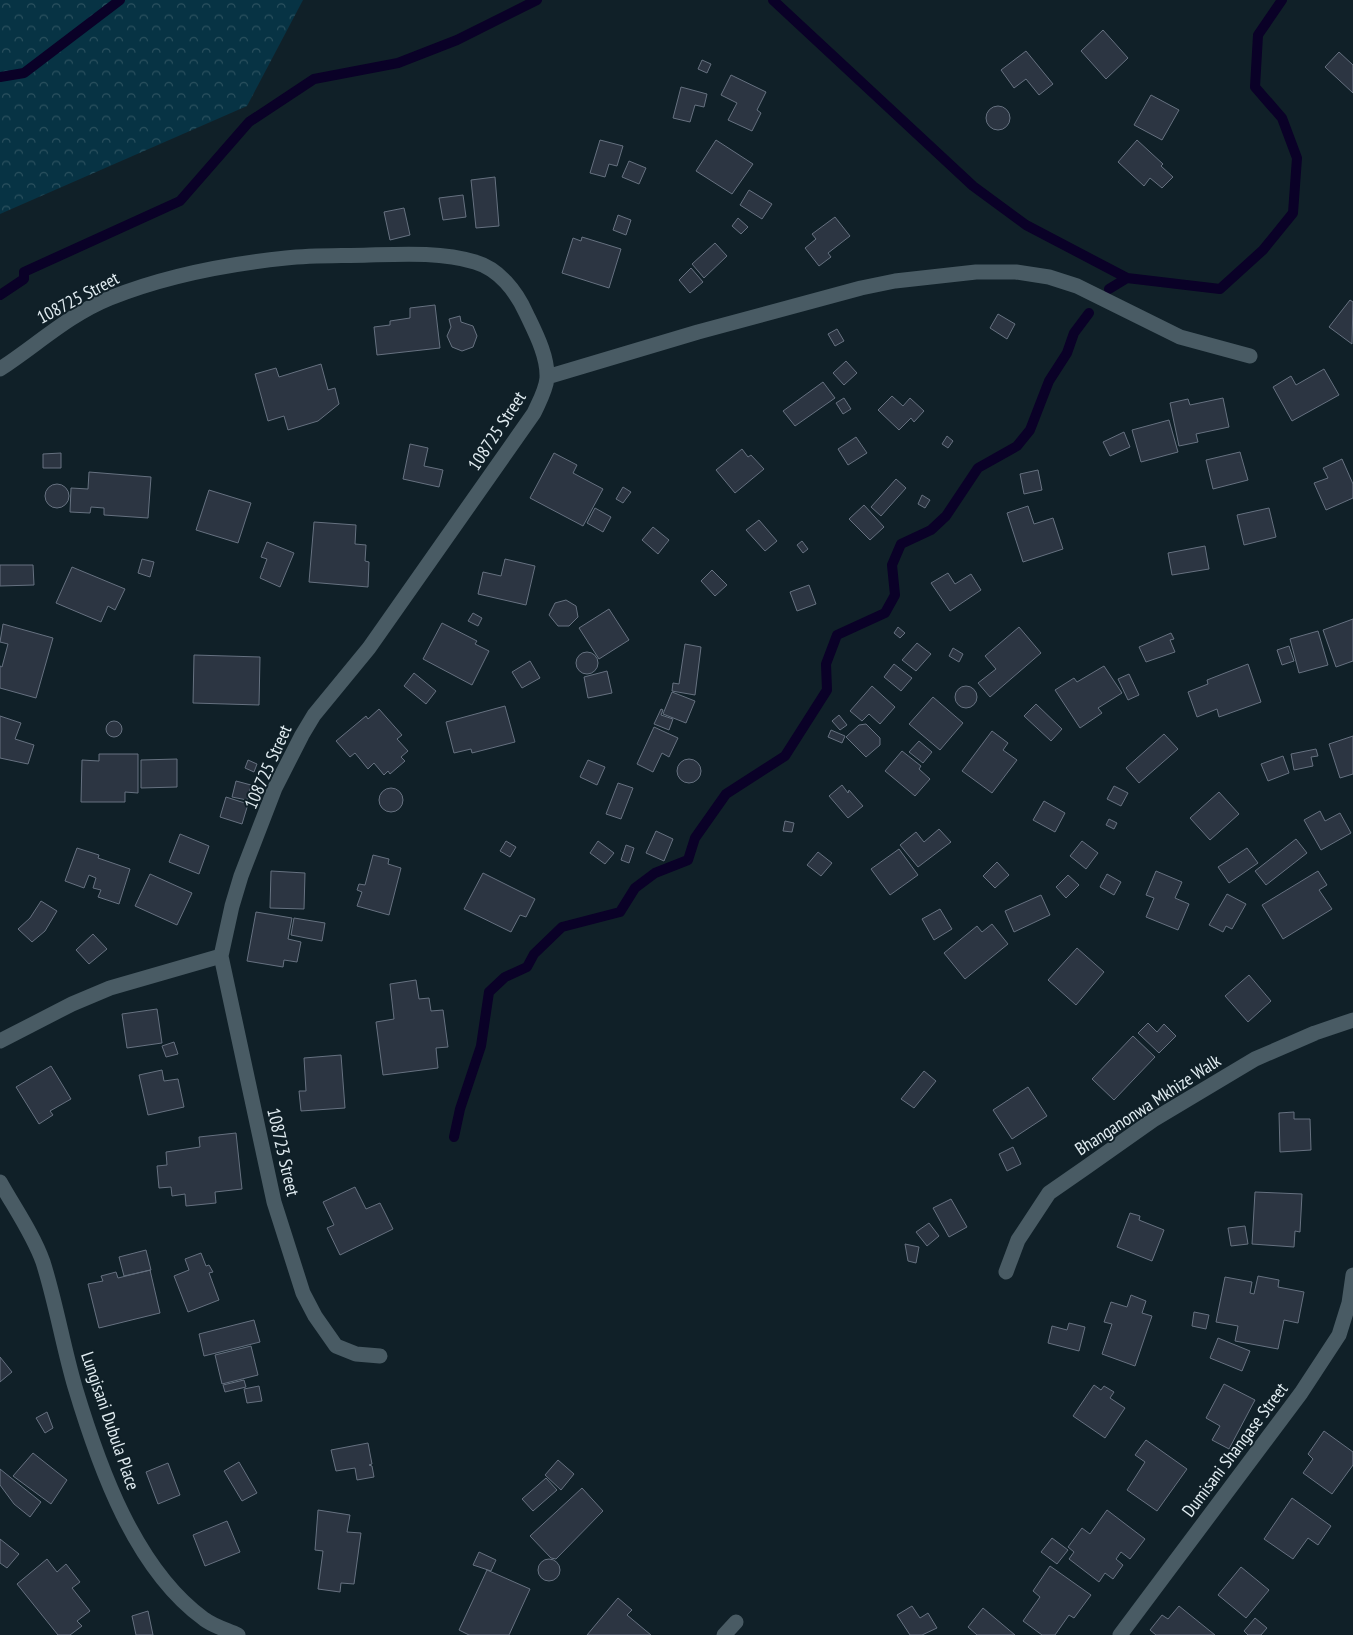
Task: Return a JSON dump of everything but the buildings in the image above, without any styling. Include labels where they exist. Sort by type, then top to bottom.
[{"type":"street","name":"108725 Street","points":[[0,370],[50,331],[108,299],[136,288],[219,268],[287,258],[396,254],[445,257],[475,262],[500,274],[523,307],[542,351],[547,377],[543,394],[522,433],[429,560],[369,648],[314,715],[302,735],[275,788],[242,876],[232,906],[221,956]]},
{"type":"street","points":[[547,377],[698,332],[861,288],[895,281],[976,272],[1016,272],[1050,277],[1084,289],[1180,337],[1250,356]]},
{"type":"street","points":[[0,1041],[72,1004],[110,988],[221,956]]},
{"type":"street","name":"108723 Street","points":[[221,956],[274,1202],[303,1293],[314,1316],[336,1346],[356,1354],[380,1356]]},
{"type":"street","name":"Bhanganonwa Mkhize Walk","points":[[1006,1272],[1018,1240],[1050,1193],[1153,1120],[1255,1059],[1315,1033],[1353,1020]]},
{"type":"street","name":"Lungisani Dubula Place","points":[[0,1182],[42,1260],[78,1396],[112,1489],[139,1546],[159,1576],[180,1600],[205,1621],[238,1635]]},
{"type":"street","name":"Dumisani Shangase Street","points":[[1120,1635],[1301,1393],[1339,1335],[1349,1303],[1353,1275]]},
{"type":"street","points":[[724,1635],[736,1622]]},
{"type":"green space","points":[[0,0],[303,0],[247,106],[0,214]]},
{"type":"waterway","points":[[0,77],[24,73],[120,0]]},
{"type":"waterway","points":[[0,295],[24,279],[24,272],[180,201],[249,122],[314,79],[398,63],[457,40],[537,0]]},
{"type":"waterway","points":[[773,0],[973,186],[1026,225],[1127,278],[1220,289],[1263,250],[1293,213],[1297,158],[1282,118],[1255,87],[1258,35],[1282,0]]},
{"type":"waterway","points":[[1109,289],[1127,278]]},
{"type":"waterway","points":[[454,1137],[460,1109],[481,1046],[489,992],[505,977],[527,967],[534,954],[562,927],[620,912],[635,888],[655,873],[688,860],[695,838],[726,794],[785,756],[827,690],[826,664],[837,635],[885,613],[895,595],[892,565],[901,544],[931,530],[946,516],[978,468],[1017,446],[1030,430],[1049,381],[1067,353],[1074,333],[1089,313]]}]
